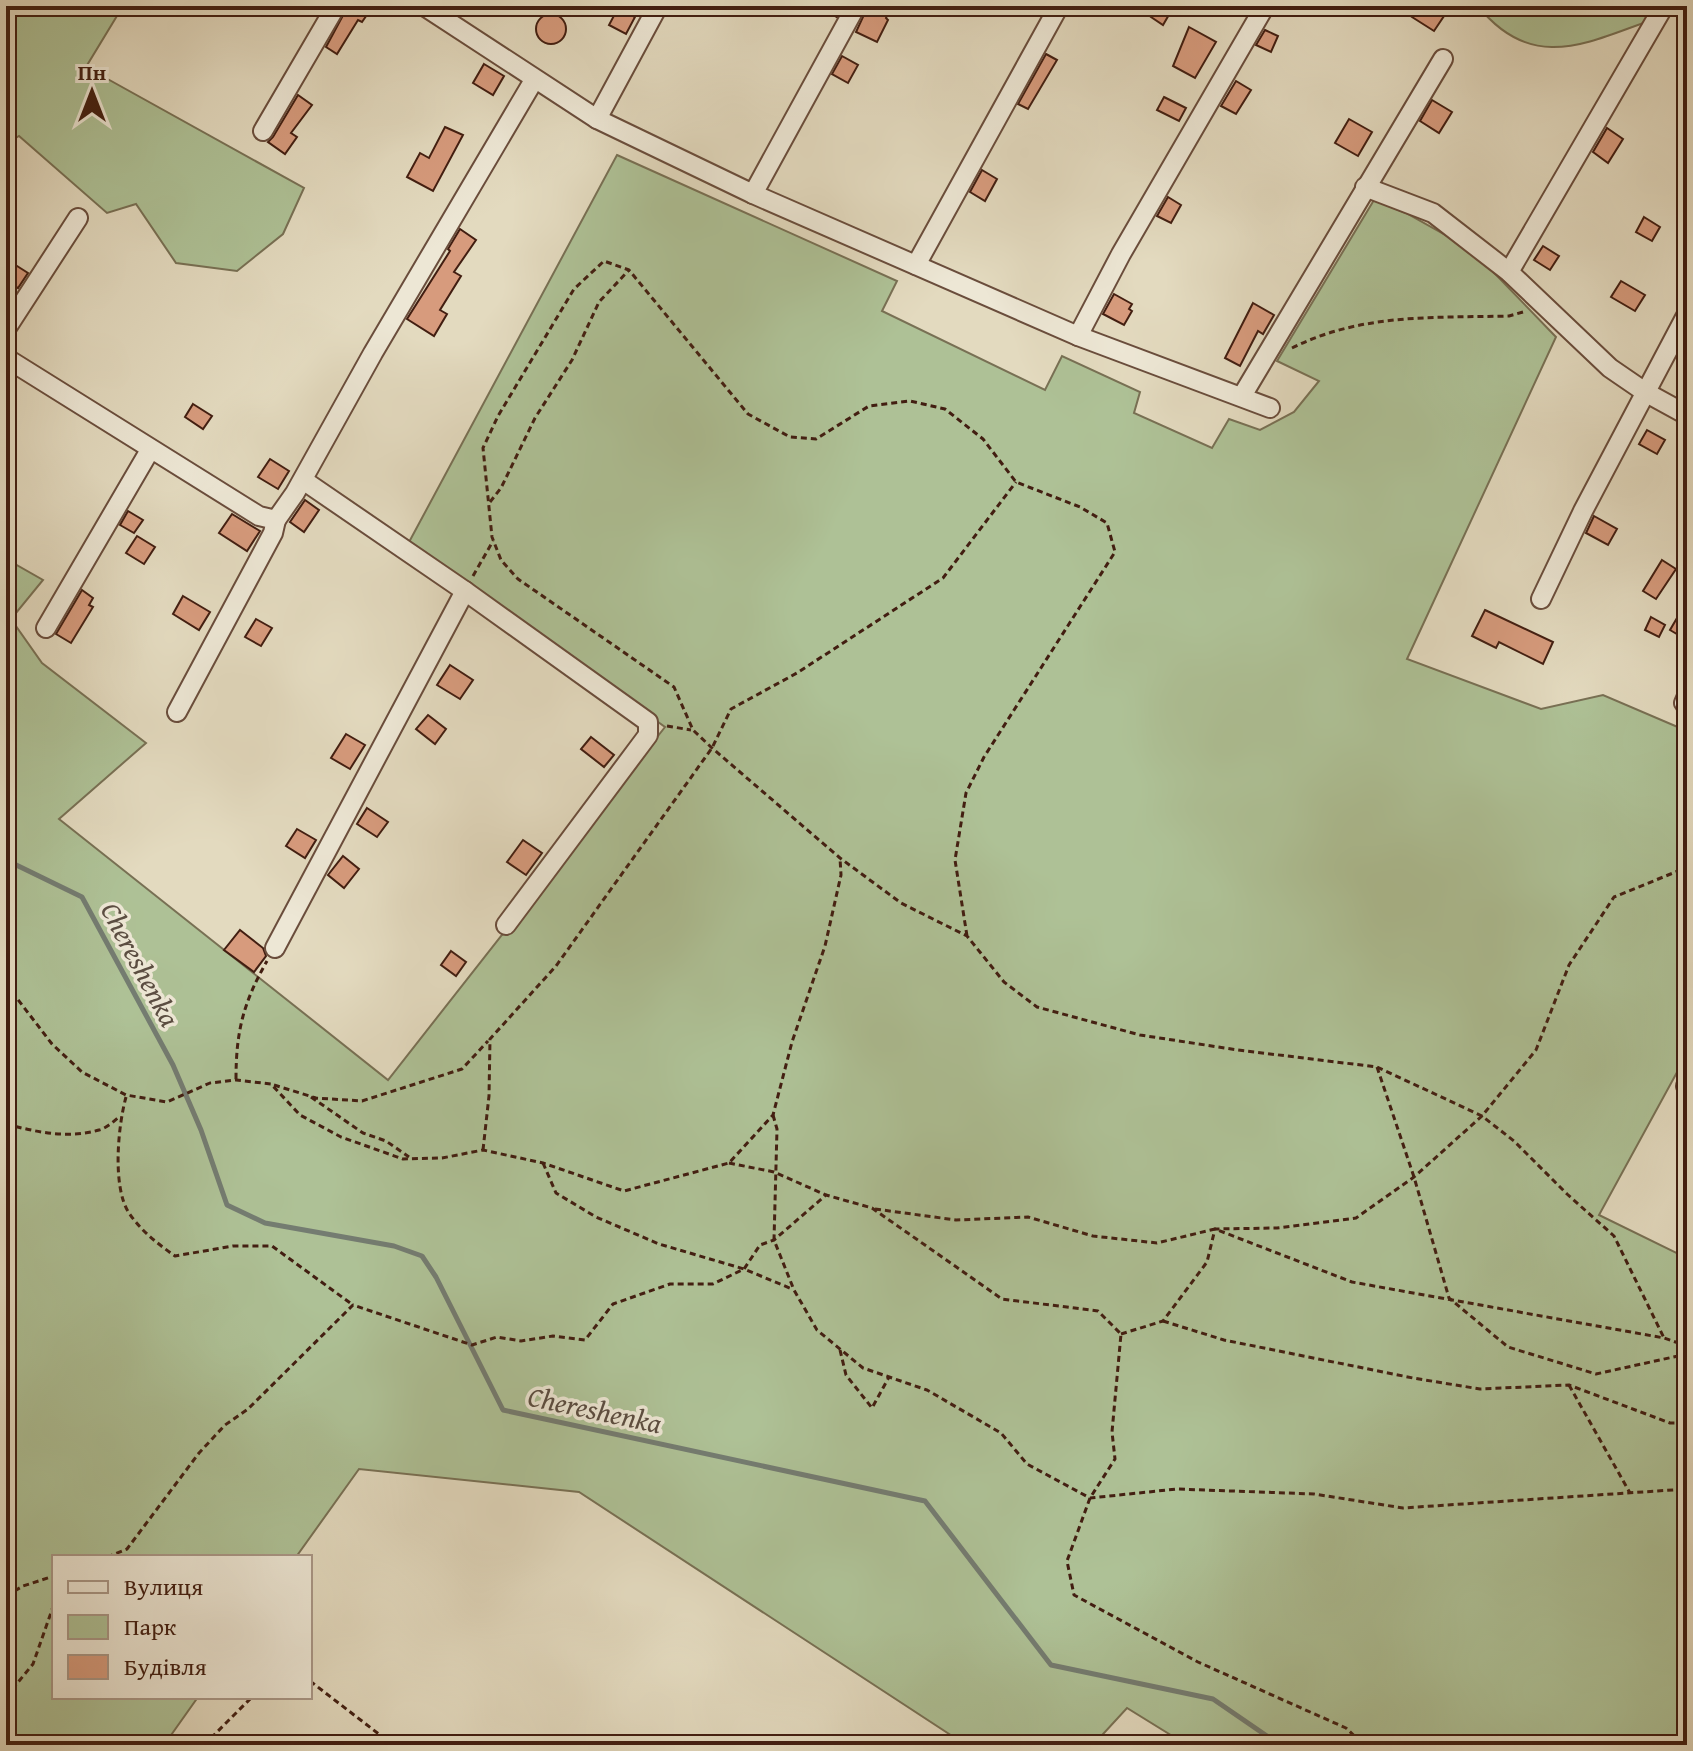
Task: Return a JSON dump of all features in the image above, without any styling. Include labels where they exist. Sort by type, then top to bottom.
[{"type":"street","points":[[263,131],[336,6]]},
{"type":"street","points":[[424,6],[443,12],[534,80],[597,119],[753,194],[1078,336],[1270,408]]},
{"type":"street","points":[[597,119],[658,6]]},
{"type":"street","points":[[753,194],[856,6]]},
{"type":"street","points":[[916,265],[1059,6]]},
{"type":"street","points":[[1078,336],[1121,254],[1265,6]]},
{"type":"street","points":[[1509,272],[1661,11]]},
{"type":"street","points":[[1242,396],[1443,59]]},
{"type":"street","points":[[177,712],[273,533],[276,520],[303,480],[373,353],[534,80]]},
{"type":"street","points":[[1365,187],[1433,213],[1509,272],[1610,368],[1687,415]]},
{"type":"street","points":[[6,329],[78,218]]},
{"type":"street","points":[[1541,599],[1687,314]]},
{"type":"street","points":[[6,358],[259,516],[276,520]]},
{"type":"street","points":[[46,628],[150,450]]},
{"type":"street","points":[[303,480],[648,722],[648,735],[506,925]]},
{"type":"street","points":[[275,948],[465,591]]},
{"type":"path","points":[[1568,6],[1576,11],[1661,11]]},
{"type":"path","points":[[967,936],[955,860],[966,793],[984,757],[1115,552],[1107,523],[1080,507],[1016,482],[983,439],[945,409],[910,401],[869,406],[816,439],[790,437],[748,414],[629,270],[604,261],[574,289],[505,404],[483,448],[493,541],[501,560],[518,579],[674,687],[693,730],[712,748],[840,858],[901,903],[967,936],[1004,982],[1037,1007],[1140,1035],[1377,1067],[1482,1116],[1514,1141],[1614,1236],[1664,1338]]},
{"type":"path","points":[[490,503],[501,488],[535,418],[572,360],[599,302],[629,270]]},
{"type":"path","points":[[1260,363],[1303,342],[1347,327],[1396,317],[1509,316],[1546,307]]},
{"type":"path","points":[[6,984],[32,1021],[82,1072],[126,1095],[167,1102],[210,1083],[236,1080],[271,1084],[307,1095],[362,1101],[462,1069],[556,966],[712,748],[731,709],[797,673],[943,578],[1016,482]]},
{"type":"path","points":[[465,591],[493,541]]},
{"type":"path","points":[[648,722],[693,730]]},
{"type":"path","points":[[729,1163],[773,1115],[792,1042],[825,946],[841,875],[840,858]]},
{"type":"path","points":[[271,1084],[300,1115],[341,1137],[403,1159],[442,1158],[483,1150],[543,1163],[624,1191],[729,1163],[774,1172],[826,1195],[872,1208],[956,1220],[1028,1217],[1093,1236],[1157,1243],[1215,1229],[1277,1228],[1356,1218],[1414,1177],[1482,1116],[1536,1050],[1569,965],[1614,897],[1678,871],[1687,864]]},
{"type":"path","points":[[236,1080],[236,1048],[242,1014],[250,991],[275,948]]},
{"type":"path","points":[[483,1150],[489,1096],[490,1039]]},
{"type":"path","points":[[1377,1067],[1414,1177],[1449,1298],[1508,1347],[1596,1374],[1687,1354]]},
{"type":"path","points":[[126,1095],[120,1116],[118,1170],[128,1212],[151,1238],[175,1256],[233,1246],[272,1246],[353,1305],[470,1344],[497,1337],[521,1341],[553,1336],[585,1340],[613,1304],[670,1284],[713,1284],[744,1269],[760,1245],[774,1240],[826,1195]]},
{"type":"path","points":[[307,1095],[363,1133],[386,1141],[413,1159]]},
{"type":"path","points":[[773,1115],[777,1129],[774,1240],[794,1290],[817,1330],[863,1368],[927,1390],[1001,1433],[1027,1464],[1090,1498],[1177,1489],[1314,1494],[1403,1508],[1687,1489]]},
{"type":"path","points":[[6,1124],[42,1134],[78,1133],[102,1130],[120,1116]]},
{"type":"path","points":[[543,1163],[556,1193],[596,1217],[659,1244],[744,1269],[794,1290]]},
{"type":"path","points":[[872,1208],[1002,1299],[1098,1311],[1121,1334]]},
{"type":"path","points":[[1215,1229],[1352,1282],[1664,1338],[1687,1346]]},
{"type":"path","points":[[1163,1321],[1207,1262],[1215,1229]]},
{"type":"path","points":[[112,1555],[127,1549],[199,1453],[225,1425],[248,1409],[353,1305]]},
{"type":"path","points":[[1121,1334],[1163,1321],[1224,1340],[1480,1389],[1569,1385],[1670,1423],[1687,1423]]},
{"type":"path","points":[[1121,1334],[1112,1432],[1115,1459],[1090,1498],[1067,1561],[1074,1595],[1198,1662],[1346,1728],[1364,1745]]},
{"type":"path","points":[[840,1350],[846,1375],[872,1408],[889,1377]]},
{"type":"path","points":[[1569,1385],[1630,1493]]},
{"type":"path","points":[[6,1596],[23,1586],[52,1577]]},
{"type":"path","points":[[6,1697],[33,1664],[52,1610]]},
{"type":"path","points":[[312,1683],[393,1745]]},
{"type":"path","points":[[204,1745],[250,1699]]},
{"type":"green space","points":[[6,6],[123,6],[86,67],[304,188],[283,234],[237,271],[176,263],[136,204],[107,213],[19,136],[6,144]]},
{"type":"green space","points":[[1478,6],[1687,6],[1687,10],[1604,37],[1552,47],[1527,43],[1502,30]]},
{"type":"green space","points":[[617,155],[897,281],[882,311],[1045,390],[1062,356],[1140,392],[1134,413],[1212,448],[1229,419],[1260,430],[1294,412],[1319,381],[1277,361],[1374,200],[1406,213],[1472,250],[1556,337],[1407,659],[1541,709],[1603,695],[1687,731],[1687,1054],[1599,1215],[1687,1258],[1687,1745],[1187,1745],[1127,1708],[1093,1745],[966,1745],[579,1492],[359,1469],[297,1555],[52,1555],[52,1699],[197,1699],[164,1745],[6,1745],[6,559],[43,580],[11,619],[42,663],[146,743],[59,819],[388,1080],[665,727],[408,544]]},
{"type":"building","points":[[348,6],[373,6],[362,22],[358,20],[337,54],[326,47]]},
{"type":"building","points":[[817,6],[842,6],[837,17]]},
{"type":"building","points":[[868,6],[891,6],[877,42],[856,32]]},
{"type":"building","points":[[1158,6],[1174,6],[1163,25],[1151,17]]},
{"type":"building","points":[[1419,6],[1428,6],[1444,16],[1434,31],[1412,17]]},
{"type":"building","points":[[618,8],[635,17],[626,34],[609,25]]},
{"type":"building","points":[[551,14],[562,18],[566,29],[562,40],[551,44],[540,40],[536,29],[540,18]]},
{"type":"building","points":[[1189,27],[1216,42],[1195,78],[1173,66]]},
{"type":"building","points":[[1265,30],[1278,36],[1271,52],[1256,45]]},
{"type":"building","points":[[1046,54],[1057,60],[1028,109],[1018,104]]},
{"type":"building","points":[[842,56],[858,65],[848,83],[832,74]]},
{"type":"building","points":[[484,64],[504,76],[493,95],[473,83]]},
{"type":"building","points":[[1236,81],[1251,90],[1236,114],[1221,106]]},
{"type":"building","points":[[298,95],[312,105],[291,133],[297,137],[285,154],[268,142]]},
{"type":"building","points":[[1164,97],[1186,108],[1179,121],[1157,110]]},
{"type":"building","points":[[1432,100],[1452,112],[1439,133],[1420,121]]},
{"type":"building","points":[[1349,119],[1372,132],[1358,156],[1335,143]]},
{"type":"building","points":[[445,127],[463,135],[433,191],[407,177],[420,153],[429,158]]},
{"type":"building","points":[[1607,128],[1623,139],[1608,163],[1593,152]]},
{"type":"building","points":[[982,170],[997,179],[985,201],[970,192]]},
{"type":"building","points":[[1168,197],[1181,205],[1171,223],[1157,216]]},
{"type":"building","points":[[1644,217],[1660,227],[1652,241],[1636,232]]},
{"type":"building","points":[[460,229],[476,240],[454,272],[461,276],[440,310],[447,314],[434,336],[407,319],[450,251],[448,249]]},
{"type":"building","points":[[1543,246],[1559,256],[1550,270],[1534,260]]},
{"type":"building","points":[[6,259],[28,273],[18,288],[6,280]]},
{"type":"building","points":[[1621,281],[1645,295],[1635,311],[1611,297]]},
{"type":"building","points":[[1114,294],[1132,304],[1129,309],[1132,311],[1124,325],[1103,314]]},
{"type":"building","points":[[1253,303],[1274,315],[1263,334],[1258,331],[1240,366],[1225,358]]},
{"type":"building","points":[[193,404],[212,416],[203,429],[185,417]]},
{"type":"building","points":[[1647,430],[1665,440],[1657,454],[1639,444]]},
{"type":"building","points":[[270,459],[289,471],[278,489],[258,477]]},
{"type":"building","points":[[305,500],[319,510],[304,532],[290,522]]},
{"type":"building","points":[[128,511],[143,520],[134,533],[120,525]]},
{"type":"building","points":[[232,514],[260,531],[247,551],[219,533]]},
{"type":"building","points":[[1594,516],[1617,529],[1608,545],[1586,533]]},
{"type":"building","points":[[137,536],[155,547],[144,564],[126,553]]},
{"type":"building","points":[[1662,560],[1676,569],[1656,599],[1643,591]]},
{"type":"building","points":[[82,590],[93,598],[89,605],[93,607],[71,643],[56,634]]},
{"type":"building","points":[[183,596],[210,612],[199,630],[173,614]]},
{"type":"building","points":[[1687,601],[1687,640],[1670,630]]},
{"type":"building","points":[[1485,610],[1553,642],[1543,664],[1499,642],[1496,648],[1472,636]]},
{"type":"building","points":[[1651,617],[1665,625],[1659,637],[1645,630]]},
{"type":"building","points":[[256,619],[272,628],[261,646],[245,637]]},
{"type":"building","points":[[450,665],[473,680],[460,699],[437,685]]},
{"type":"building","points":[[428,715],[446,729],[435,744],[416,729]]},
{"type":"building","points":[[346,734],[365,745],[350,769],[331,758]]},
{"type":"building","points":[[591,737],[614,755],[604,767],[581,749]]},
{"type":"building","points":[[367,808],[388,822],[377,837],[357,824]]},
{"type":"building","points":[[297,829],[316,840],[305,858],[286,846]]},
{"type":"building","points":[[523,840],[542,853],[526,875],[507,862]]},
{"type":"building","points":[[343,856],[359,869],[344,888],[328,875]]},
{"type":"building","points":[[240,930],[263,948],[266,956],[254,972],[224,950]]},
{"type":"building","points":[[451,951],[466,962],[456,976],[441,965]]},
{"type":"waterway","name":"Chereshenka","points":[[6,860],[82,897],[173,1065],[201,1130],[227,1205],[265,1223],[394,1246],[422,1256],[436,1277],[503,1410],[925,1501],[1051,1665],[1213,1699],[1280,1745]]}]
